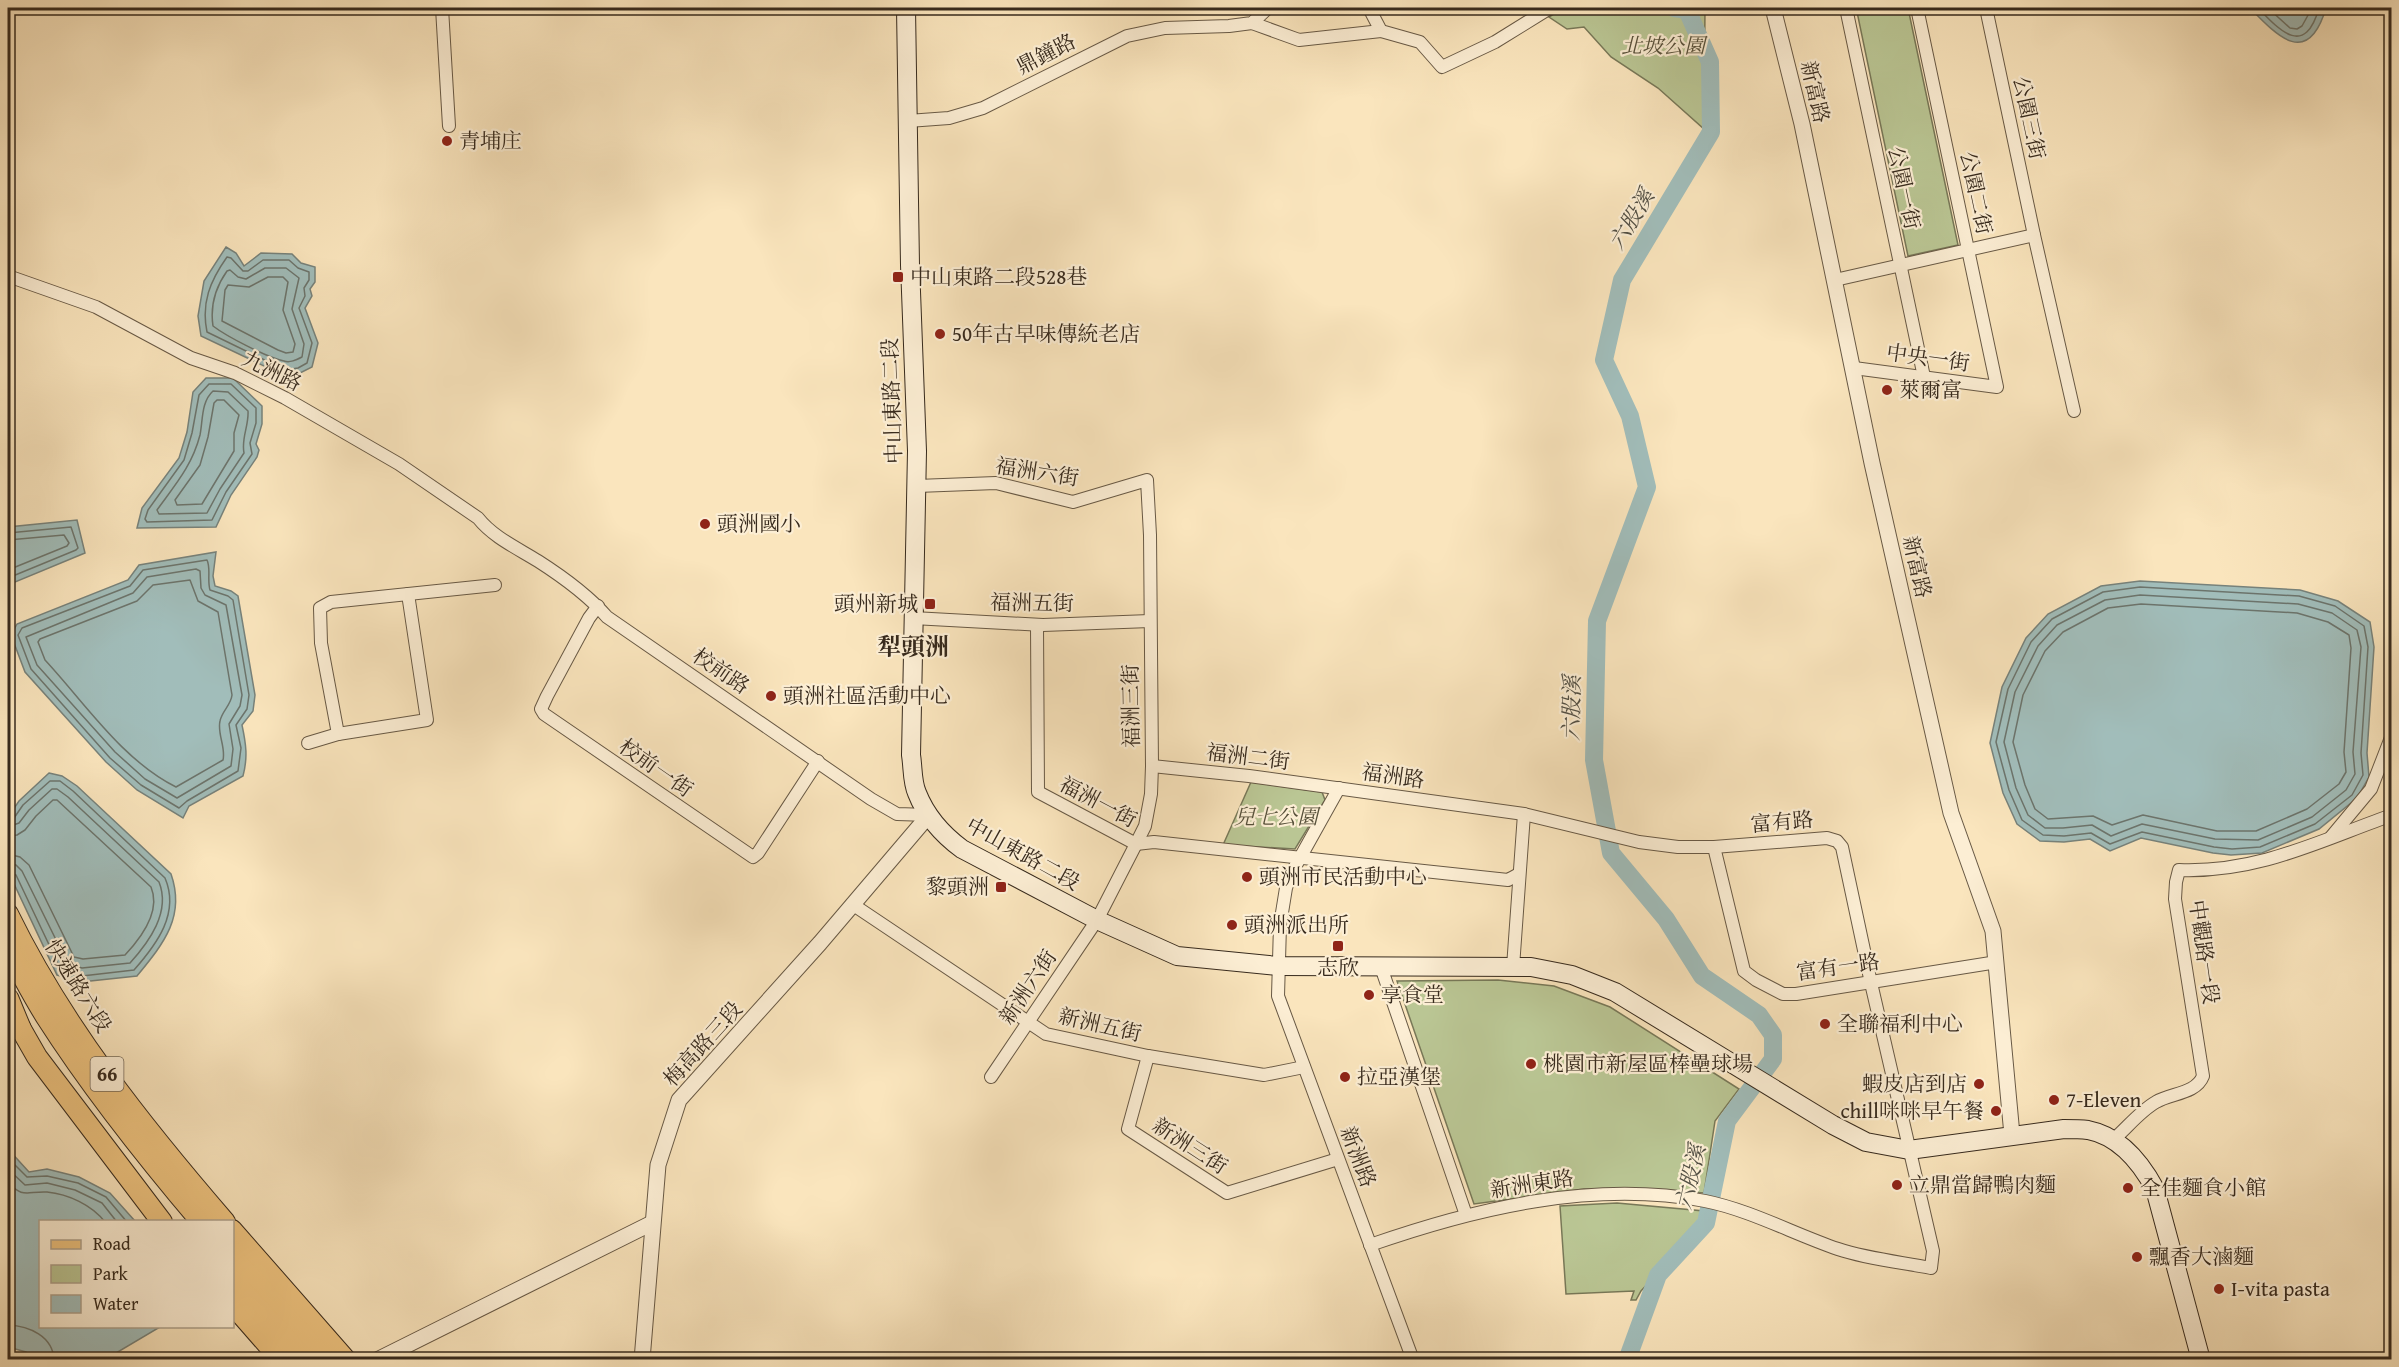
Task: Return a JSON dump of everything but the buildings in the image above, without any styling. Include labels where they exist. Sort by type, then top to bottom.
[{"type":"highway","points":[[8,928],[56,1004]]},
{"type":"highway","name":"66","points":[[8,948],[46,1015],[110,1107],[164,1177],[201,1220]]},
{"type":"highway","name":"66","points":[[8,975],[59,1057],[150,1182],[182,1220]]},
{"type":"highway","points":[[8,999],[20,1028]]},
{"type":"highway","points":[[234,1259],[325,1359]]},
{"type":"highway","points":[[234,1282],[305,1359]]},
{"type":"main road","name":"中山東路二段","points":[[906,8],[910,265],[917,486],[911,755],[916,792],[944,836],[962,849],[1097,920],[1177,956],[1278,966],[1531,967],[1572,975],[1615,992],[1833,1125],[1866,1142],[1909,1150],[2064,1129],[2089,1130],[2113,1140]]},
{"type":"main road","name":"快速路六段","points":[[8,914],[56,1004],[117,1089],[224,1220]]},
{"type":"main road","name":"66","points":[[8,1005],[36,1057],[161,1220]]},
{"type":"main road","points":[[2113,1140],[2146,1172],[2156,1189],[2201,1359]]},
{"type":"main road","points":[[234,1232],[346,1359]]},
{"type":"main road","points":[[234,1306],[281,1359]]},
{"type":"street","points":[[442,8],[449,126]]},
{"type":"street","points":[[1268,8],[1251,23],[1299,40],[1381,31],[1420,42],[1442,67],[1495,42],[1550,8]]},
{"type":"street","points":[[1369,8],[1381,31]]},
{"type":"street","name":"新富路","points":[[1773,8],[1802,124],[1872,463],[1950,813],[1971,863],[1993,931],[2012,1135]]},
{"type":"street","name":"公園一街","points":[[1846,8],[1924,377]]},
{"type":"street","name":"公園二街","points":[[1917,8],[1996,387]]},
{"type":"street","name":"公園三街","points":[[1986,8],[2074,411]]},
{"type":"street","name":"鼎鐘路","points":[[908,121],[949,118],[983,108],[1127,36],[1165,28],[1251,23]]},
{"type":"street","points":[[1835,280],[2034,236]]},
{"type":"street","name":"九洲路","points":[[8,276],[96,308],[192,358],[235,373],[285,398],[399,464],[478,518],[487,530],[500,538]]},
{"type":"street","name":"中央一街","points":[[1854,368],[1996,387]]},
{"type":"street","name":"福洲六街","points":[[917,486],[996,483],[1073,502],[1147,480]]},
{"type":"street","name":"福洲三街","points":[[1097,920],[1136,844],[1147,815],[1151,794],[1150,535],[1147,480]]},
{"type":"street","name":"校前路","points":[[500,538],[542,563],[598,606],[607,617],[871,799],[897,814],[929,815]]},
{"type":"street","points":[[338,734],[321,643],[320,608],[331,602],[495,585]]},
{"type":"street","points":[[308,743],[338,734],[427,720],[408,594]]},
{"type":"street","name":"校前一街","points":[[598,606],[589,618],[547,696],[541,709],[544,714],[753,856],[758,853],[818,761]]},
{"type":"street","name":"福洲五街","points":[[913,618],[1036,625],[1150,621]]},
{"type":"street","name":"福洲一街","points":[[1036,625],[1038,792],[1136,844],[1154,842],[1508,880],[1519,874]]},
{"type":"street","points":[[2330,837],[2371,789],[2391,735]]},
{"type":"street","name":"福洲二街","points":[[1152,766],[1339,788]]},
{"type":"street","name":"福洲路","points":[[1278,966],[1282,905],[1291,874],[1339,788],[1524,814]]},
{"type":"street","points":[[1513,967],[1524,814]]},
{"type":"street","name":"富有路","points":[[1524,814],[1639,842],[1678,847],[1714,847],[1827,838],[1837,841],[1842,847],[1933,1251],[1931,1268]]},
{"type":"street","name":"梅高路三段","points":[[642,1359],[658,1165],[679,1100],[820,943],[929,815]]},
{"type":"street","name":"中觀路一段","points":[[2113,1140],[2156,1103],[2192,1089],[2200,1084],[2203,1076],[2175,898],[2179,870],[2199,871],[2248,866],[2277,859],[2391,815]]},
{"type":"street","name":"富有一路","points":[[1714,847],[1744,971],[1783,994],[1997,963]]},
{"type":"street","name":"新洲五街","points":[[852,904],[1027,1022],[1059,1039],[1264,1075],[1304,1067]]},
{"type":"street","name":"新洲六街","points":[[991,1077],[1097,920]]},
{"type":"street","name":"新洲路","points":[[1278,966],[1278,996],[1413,1359]]},
{"type":"street","points":[[1381,968],[1466,1215]]},
{"type":"street","name":"新洲三街","points":[[1148,1056],[1128,1129],[1227,1193],[1338,1159]]},
{"type":"street","name":"新洲東路","points":[[1370,1245],[1419,1227],[1466,1215],[1572,1195],[1638,1194],[1705,1201],[1725,1206],[1839,1249],[1882,1260],[1931,1268]]},
{"type":"street","points":[[377,1359],[652,1223]]},
{"type":"green space","name":"北坡公園","points":[[1563,8],[1705,8],[1704,129],[1658,88],[1611,57],[1584,27],[1567,29],[1549,17]]},
{"type":"green space","points":[[1908,8],[1958,245],[1908,256],[1857,12]]},
{"type":"green space","name":"兒七公園","points":[[1251,782],[1322,792],[1325,800],[1295,849],[1223,845]]},
{"type":"green space","points":[[1498,980],[1554,986],[1610,1007],[1739,1089],[1715,1121],[1704,1193],[1654,1189],[1584,1189],[1474,1204],[1397,981]]},
{"type":"green space","points":[[1617,1203],[1704,1211],[1697,1230],[1641,1291],[1636,1300],[1631,1300],[1634,1291],[1566,1294],[1560,1206]]},
{"type":"water","points":[[2250,8],[2326,8],[2319,26],[2310,37],[2301,42],[2282,37]]},
{"type":"water","points":[[226,247],[236,253],[244,266],[261,253],[292,254],[301,263],[315,267],[315,282],[310,289],[312,296],[305,308],[318,343],[312,367],[300,373],[285,376],[201,336],[198,316],[204,281]]},
{"type":"water","points":[[206,378],[233,378],[262,406],[262,424],[256,444],[259,450],[257,457],[231,495],[216,527],[137,528],[142,508],[179,458],[187,432],[193,392]]},
{"type":"water","points":[[77,520],[85,553],[8,585],[8,527]]},
{"type":"water","points":[[216,552],[213,576],[215,586],[238,596],[255,695],[253,711],[242,725],[246,750],[243,776],[189,806],[183,818],[137,790],[106,762],[25,672],[11,635],[17,624],[128,580],[139,565]]},
{"type":"water","points":[[2140,581],[2300,590],[2338,601],[2370,622],[2374,647],[2367,753],[2369,777],[2357,798],[2319,829],[2262,853],[2231,855],[2213,853],[2141,838],[2110,851],[2090,839],[2064,842],[2040,841],[2017,824],[2003,793],[1990,743],[2002,687],[2026,638],[2048,614],[2101,586]]},
{"type":"water","points":[[49,773],[62,776],[77,786],[171,874],[175,889],[174,917],[163,941],[137,976],[81,982],[57,975],[8,871],[8,817],[19,801]]},
{"type":"water","points":[[8,1149],[29,1172],[47,1169],[79,1177],[110,1193],[134,1220],[39,1220],[39,1328],[158,1328],[106,1359],[33,1359],[26,1352],[8,1347]]},
{"type":"waterway","name":"六股溪","points":[[1627,1360],[1658,1275],[1706,1223],[1727,1121],[1773,1059],[1773,1035],[1759,1015],[1702,976],[1666,919],[1611,853],[1594,760],[1597,621],[1647,487],[1630,416],[1604,360],[1622,280],[1711,132],[1710,62],[1687,10],[1674,8]]},
{"type":"place","name":"青埔庄","points":[[447,141]]},
{"type":"place","name":"中山東路二段528巷","points":[[898,277]]},
{"type":"place","name":"50年古早味傳統老店","points":[[940,334]]},
{"type":"place","name":"萊爾富","points":[[1887,390]]},
{"type":"place","name":"頭洲國小","points":[[705,524]]},
{"type":"place","name":"頭州新城","points":[[930,604]]},
{"type":"place","name":"頭洲社區活動中心","points":[[771,696]]},
{"type":"place","name":"頭洲市民活動中心","points":[[1247,877]]},
{"type":"place","name":"黎頭洲","points":[[1001,887]]},
{"type":"place","name":"頭洲派出所","points":[[1232,925]]},
{"type":"place","name":"志欣","points":[[1338,946]]},
{"type":"place","name":"享食堂","points":[[1369,995]]},
{"type":"place","name":"全聯福利中心","points":[[1825,1024]]},
{"type":"place","name":"桃園市新屋區棒壘球場","points":[[1531,1064]]},
{"type":"place","name":"拉亞漢堡","points":[[1345,1077]]},
{"type":"place","name":"蝦皮店到店","points":[[1979,1084]]},
{"type":"place","name":"7-Eleven","points":[[2054,1100]]},
{"type":"place","name":"chill咪咪早午餐","points":[[1996,1111]]},
{"type":"place","name":"立鼎當歸鴨肉麵","points":[[1897,1185]]},
{"type":"place","name":"全佳麵食小館","points":[[2128,1188]]},
{"type":"place","name":"飄香大滷麵","points":[[2137,1257]]},
{"type":"place","name":"I-vita pasta","points":[[2219,1289]]},
{"type":"district","name":"犁頭洲","points":[[913,647]]}]
